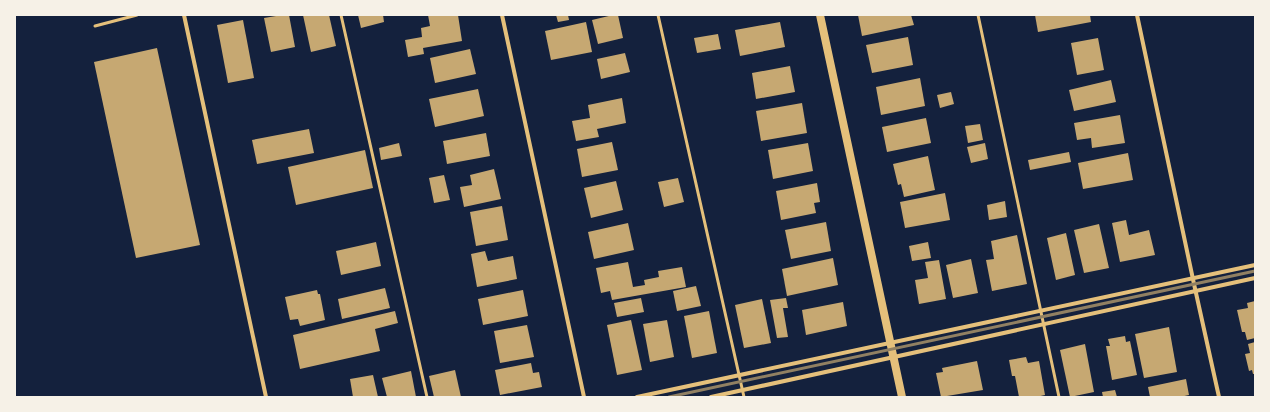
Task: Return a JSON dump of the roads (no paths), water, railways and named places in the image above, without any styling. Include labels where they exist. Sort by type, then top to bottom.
[{"type":"main road","points":[[820,15],[902,397]]},
{"type":"street","points":[[184,15],[266,397]]},
{"type":"street","points":[[502,15],[584,397]]},
{"type":"street","points":[[1137,15],[1219,397]]},
{"type":"street","points":[[637,397],[1255,265]]},
{"type":"street","points":[[711,397],[1255,278]]},
{"type":"lane","points":[[95,26],[137,15]]},
{"type":"lane","points":[[340,15],[427,397]]},
{"type":"lane","points":[[658,15],[744,397]]},
{"type":"lane","points":[[978,15],[1043,325],[1060,397]]},
{"type":"railway","points":[[669,397],[1255,271]]}]
